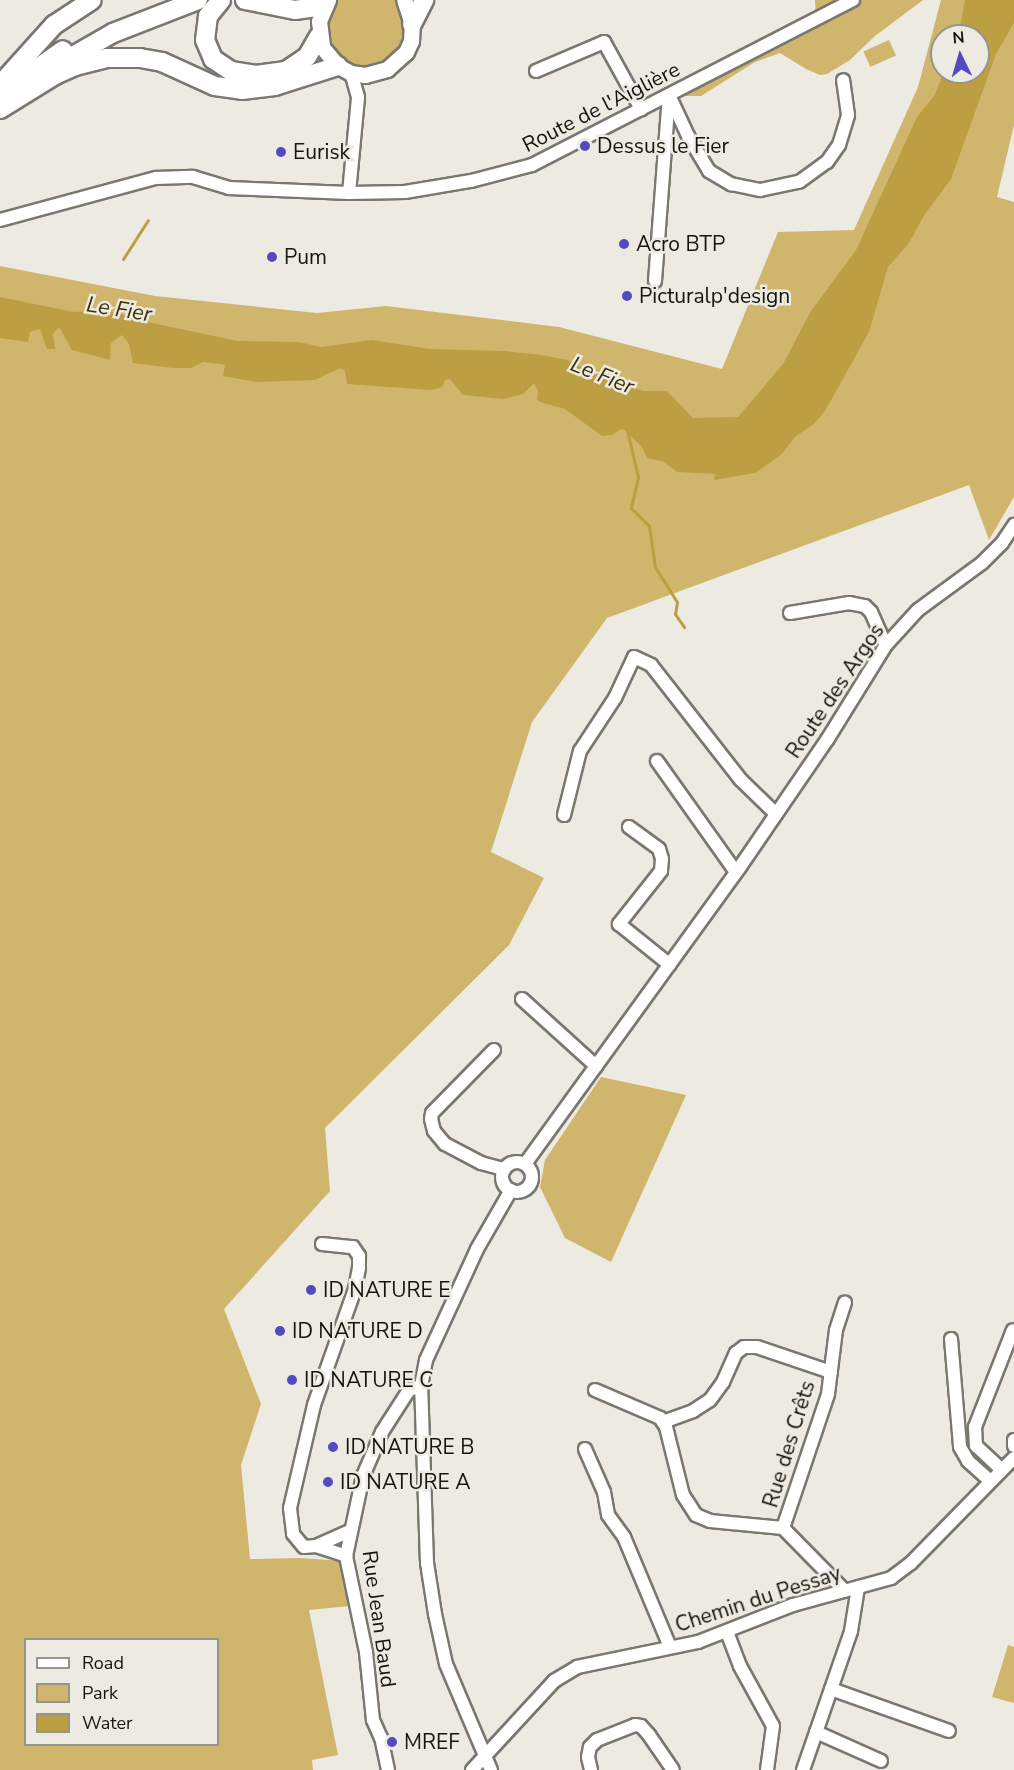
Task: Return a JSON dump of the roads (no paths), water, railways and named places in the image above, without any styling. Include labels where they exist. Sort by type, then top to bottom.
[{"type":"highway","points":[[0,85],[46,33],[62,19],[92,0]]},
{"type":"highway","points":[[0,95],[78,40],[174,0]]},
{"type":"highway","points":[[0,108],[56,65],[95,41],[198,0]]},
{"type":"highway","points":[[221,0],[208,16],[205,40],[213,59],[231,71],[256,75],[286,71],[307,57],[319,36]]},
{"type":"highway","points":[[244,0],[295,10],[326,3]]},
{"type":"highway","points":[[412,24],[424,0]]},
{"type":"highway","points":[[0,108],[65,70],[106,58],[141,58],[162,62],[215,86],[242,90],[265,88],[344,69]]},
{"type":"main road","points":[[326,3],[319,21],[319,36],[325,53],[344,69],[371,74],[387,69],[402,57],[411,40],[412,24],[404,0]]},
{"type":"street","name":"Route de l'Aiglière","points":[[0,220],[156,178],[193,177],[229,188],[349,193],[405,192],[471,181],[532,165],[853,0]]},
{"type":"street","points":[[536,71],[604,42],[641,110]]},
{"type":"street","points":[[344,69],[358,97]]},
{"type":"street","points":[[349,193],[358,97],[371,74]]},
{"type":"street","points":[[669,95],[688,136],[709,171],[731,184],[760,190],[799,182],[827,162],[840,145],[848,115],[843,80]]},
{"type":"street","points":[[656,280],[669,95]]},
{"type":"street","name":"Route des Argos","points":[[525,1164],[736,872],[827,740],[886,645],[918,610],[982,563],[1002,543],[1014,525]]},
{"type":"street","points":[[790,613],[849,603],[865,606],[871,612],[886,645]]},
{"type":"street","points":[[564,815],[580,751],[615,698],[634,657],[651,665],[741,780],[774,817]]},
{"type":"street","points":[[707,750],[774,817]]},
{"type":"street","points":[[657,760],[736,872]]},
{"type":"street","points":[[629,827],[659,849],[662,859],[661,871],[619,924],[670,965]]},
{"type":"street","points":[[522,999],[596,1066]]},
{"type":"street","points":[[494,1050],[432,1113],[431,1126],[445,1144],[481,1163],[504,1169]]},
{"type":"street","points":[[512,1162],[525,1164],[532,1175],[530,1185],[522,1191],[511,1190],[505,1185],[502,1177],[504,1169],[512,1162]]},
{"type":"street","points":[[490,1770],[446,1664],[435,1614],[427,1563],[421,1386],[426,1359],[477,1249],[511,1190]]},
{"type":"street","points":[[322,1244],[353,1247],[359,1256],[359,1268],[352,1299],[314,1405],[290,1508],[293,1534],[298,1541],[304,1546],[316,1546],[346,1556]]},
{"type":"street","name":"Rue des Crêts","points":[[783,1528],[828,1394],[836,1330],[846,1302]]},
{"type":"street","points":[[1001,1469],[976,1446],[975,1427],[1013,1330]]},
{"type":"street","points":[[951,1339],[960,1447],[968,1461],[990,1480]]},
{"type":"street","points":[[663,1422],[693,1411],[710,1400],[723,1382],[736,1353],[744,1347],[757,1347],[831,1372]]},
{"type":"street","name":"Rue Jean Baud","points":[[388,1770],[381,1738],[373,1720],[366,1652],[346,1556],[363,1476],[382,1432],[410,1390],[421,1386]]},
{"type":"street","points":[[595,1390],[652,1412],[663,1422],[683,1495],[692,1512],[710,1521],[783,1528],[845,1591]]},
{"type":"street","points":[[1014,1440],[1014,1446]]},
{"type":"street","points":[[585,1449],[604,1492],[612,1524],[624,1538],[670,1647]]},
{"type":"street","name":"Chemin du Pessay","points":[[472,1770],[554,1681],[565,1673],[594,1661],[670,1647],[727,1632],[793,1605],[891,1578],[911,1563],[1014,1458]]},
{"type":"street","points":[[316,1546],[350,1531]]},
{"type":"street","points":[[803,1770],[851,1631],[858,1588]]},
{"type":"street","points":[[727,1632],[740,1666],[773,1725],[767,1770]]},
{"type":"street","points":[[831,1689],[949,1731]]},
{"type":"street","points":[[591,1770],[588,1757],[590,1747],[597,1740],[634,1725],[641,1726],[649,1735],[673,1770]]},
{"type":"street","points":[[816,1732],[881,1761]]},
{"type":"water","points":[[965,0],[1014,0],[1014,23],[996,54],[990,71],[990,24],[960,24]]},
{"type":"water","points":[[939,84],[985,84],[951,179],[925,214],[909,243],[888,267],[869,332],[825,411],[814,424],[796,436],[781,455],[755,473],[714,480],[715,474],[677,472],[664,462],[647,458],[642,447],[625,430],[621,429],[612,435],[602,436],[565,409],[540,402],[537,399],[538,391],[534,383],[523,394],[503,399],[463,395],[450,379],[445,380],[442,387],[431,390],[347,384],[345,371],[340,368],[315,380],[256,382],[223,376],[225,365],[221,364],[203,362],[191,368],[173,368],[133,363],[129,344],[122,335],[111,343],[110,360],[72,350],[59,327],[53,334],[55,349],[47,349],[40,329],[30,332],[28,342],[0,338],[0,297],[74,312],[106,310],[152,323],[238,341],[299,342],[321,347],[372,340],[430,349],[504,351],[542,355],[567,360],[602,378],[644,391],[667,391],[693,418],[738,417],[783,364],[811,311],[856,250],[917,117],[934,96]]},
{"type":"waterway","points":[[123,259],[148,220]]},
{"type":"waterway","points":[[627,430],[638,477],[631,508],[649,526],[655,567],[677,602],[675,614],[684,627]]},
{"type":"place","name":"Dessus le Fier","points":[[585,146]]},
{"type":"place","name":"Eurisk","points":[[281,152]]},
{"type":"place","name":"Acro BTP","points":[[624,244]]},
{"type":"place","name":"Pum","points":[[272,257]]},
{"type":"place","name":"Picturalp'design","points":[[627,296]]},
{"type":"place","name":"ID NATURE E","points":[[311,1290]]},
{"type":"place","name":"ID NATURE D","points":[[280,1331]]},
{"type":"place","name":"ID NATURE C","points":[[292,1380]]},
{"type":"place","name":"ID NATURE B","points":[[333,1447]]},
{"type":"place","name":"ID NATURE A","points":[[328,1482]]},
{"type":"place","name":"MREF","points":[[392,1742]]},
{"type":"water label","name":"Le Fier","points":[[119,310]]},
{"type":"water label","name":"Le Fier","points":[[602,376]]}]
